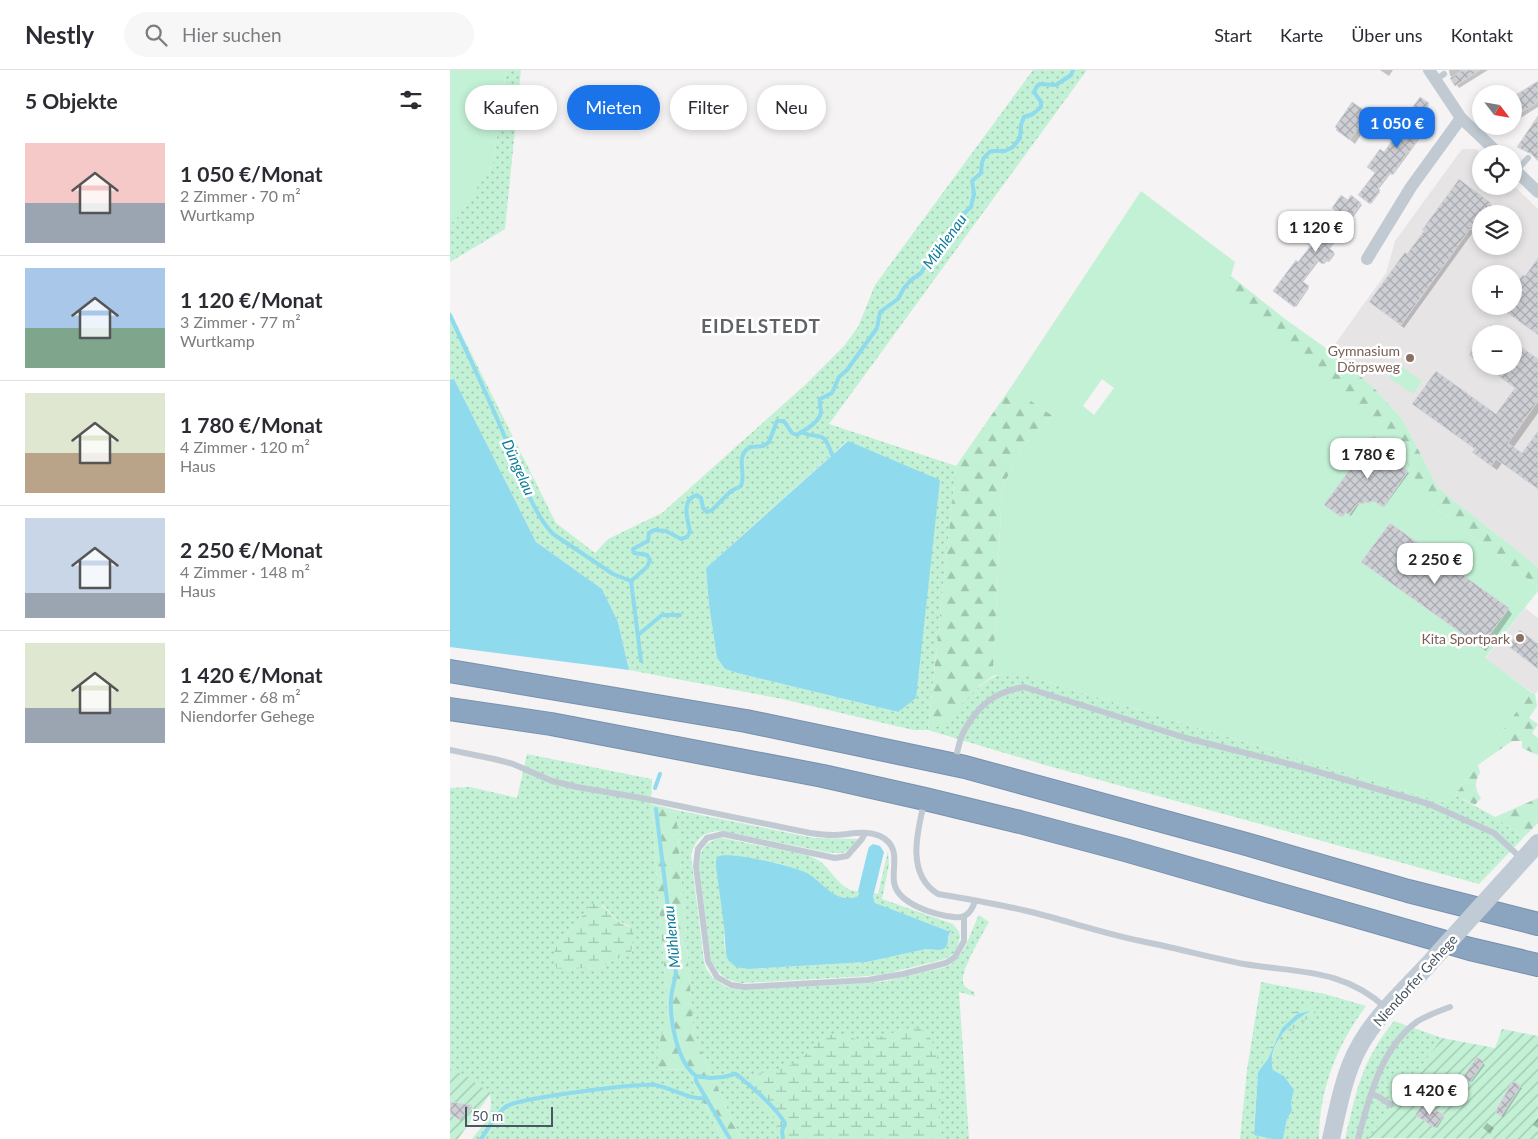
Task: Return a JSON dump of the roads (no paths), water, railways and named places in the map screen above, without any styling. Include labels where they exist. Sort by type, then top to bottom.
[{"type":"highway","points":[[450,672],[746,721],[954,765],[1246,844],[1408,891],[1538,924]]},
{"type":"highway","points":[[450,709],[560,726],[824,776],[925,798],[1020,822],[1470,949],[1538,965]]},
{"type":"street","points":[[1436,75],[1460,118],[1489,145]]},
{"type":"street","points":[[1367,259],[1411,187],[1460,118]]},
{"type":"street","points":[[1522,177],[1538,192]]},
{"type":"street","name":"Niendorfer Gehege","points":[[1331,1139],[1341,1095],[1352,1063],[1366,1034],[1538,843]]},
{"type":"lane","points":[[1522,164],[1528,158]]},
{"type":"lane","points":[[954,765],[963,732],[979,710],[992,697],[1007,690],[1024,687],[1186,738],[1305,768],[1429,804],[1494,833],[1523,860]]},
{"type":"lane","points":[[450,750],[513,764],[552,780],[577,787],[810,832],[831,835],[876,834],[887,840],[893,849],[895,858],[894,883],[903,898],[923,909],[954,917],[964,917]]},
{"type":"lane","points":[[925,798],[916,840],[917,868],[931,889],[938,894],[1028,911],[1133,939],[1226,960],[1306,971],[1330,977],[1371,995],[1387,1009]]},
{"type":"lane","points":[[865,833],[858,845],[847,856],[835,858],[723,834],[707,838],[698,849],[696,866],[708,961],[717,977],[731,985],[746,987],[868,980],[903,974],[946,963],[955,957],[964,941],[964,917],[973,907],[975,901]]},
{"type":"lane","points":[[1358,1139],[1378,1074],[1386,1057],[1398,1040],[1419,1021],[1450,1007]]},
{"type":"lane","points":[[1372,1094],[1391,1104]]},
{"type":"water","points":[[454,379],[536,542],[602,589],[618,622],[629,670],[450,647],[450,380]]},
{"type":"water","points":[[848,441],[940,480],[916,698],[898,712],[737,673],[725,669],[717,658],[709,605],[706,568]]},
{"type":"water","points":[[873,844],[880,846],[884,852],[873,897],[875,903],[948,931],[952,930],[944,949],[926,949],[867,962],[749,969],[736,967],[728,960],[716,866],[716,860],[719,856],[727,855],[750,858],[800,870],[813,877],[836,895],[849,898],[857,897],[859,894],[858,891],[868,850]]},
{"type":"water","points":[[1310,1011],[1288,1028],[1273,1052],[1273,1070],[1284,1076],[1294,1090],[1291,1103],[1292,1110],[1287,1119],[1283,1139],[1272,1139],[1254,1135],[1258,1072],[1268,1059],[1282,1028],[1297,1014]]},
{"type":"waterway","name":"Mühlenau","points":[[641,661],[631,581],[647,567],[650,560],[647,555],[634,553],[633,549],[648,541],[649,533],[654,530],[666,531],[681,539],[687,537],[690,532],[686,511],[688,501],[697,495],[701,498],[703,508],[707,512],[712,510],[731,491],[741,486],[743,476],[742,460],[745,451],[750,447],[763,446],[769,442],[777,421],[784,421],[792,433],[797,435],[818,419],[821,412],[820,399],[832,393],[839,377],[847,370],[877,328],[880,312],[898,299],[911,280],[921,273],[933,253],[945,240],[955,222],[971,207],[974,194],[972,181],[981,173],[984,158],[991,151],[1005,151],[1013,147],[1020,138],[1024,117],[1033,114],[1041,107],[1041,102],[1034,92],[1037,86],[1040,84],[1056,85],[1071,75],[1073,70]]},
{"type":"waterway","name":"Düngelau","points":[[450,315],[495,414],[530,499],[545,524],[553,534],[613,574],[631,581]]},
{"type":"waterway","name":"Mühlenau","points":[[801,432],[823,438],[829,446],[832,455]]},
{"type":"waterway","points":[[638,635],[662,615],[680,615]]},
{"type":"waterway","name":"Mühlenau","points":[[655,788],[660,774]]},
{"type":"waterway","name":"Mühlenau","points":[[656,809],[676,974],[671,998],[676,1042],[684,1062],[696,1076],[696,1081],[730,1139]]},
{"type":"waterway","points":[[696,1076],[710,1078],[735,1074],[739,1076],[768,1102],[781,1117],[785,1123],[782,1131],[783,1139]]},
{"type":"waterway","points":[[481,1139],[503,1109],[507,1106],[534,1099],[644,1085],[655,1085],[687,1096],[706,1098]]},
{"type":"place","name":"Gymnasium Dörpsweg","points":[[1410,358]]},
{"type":"place","name":"Kita Sportpark","points":[[1520,638]]},
{"type":"district","name":"EIDELSTEDT","points":[[761,325]]}]
